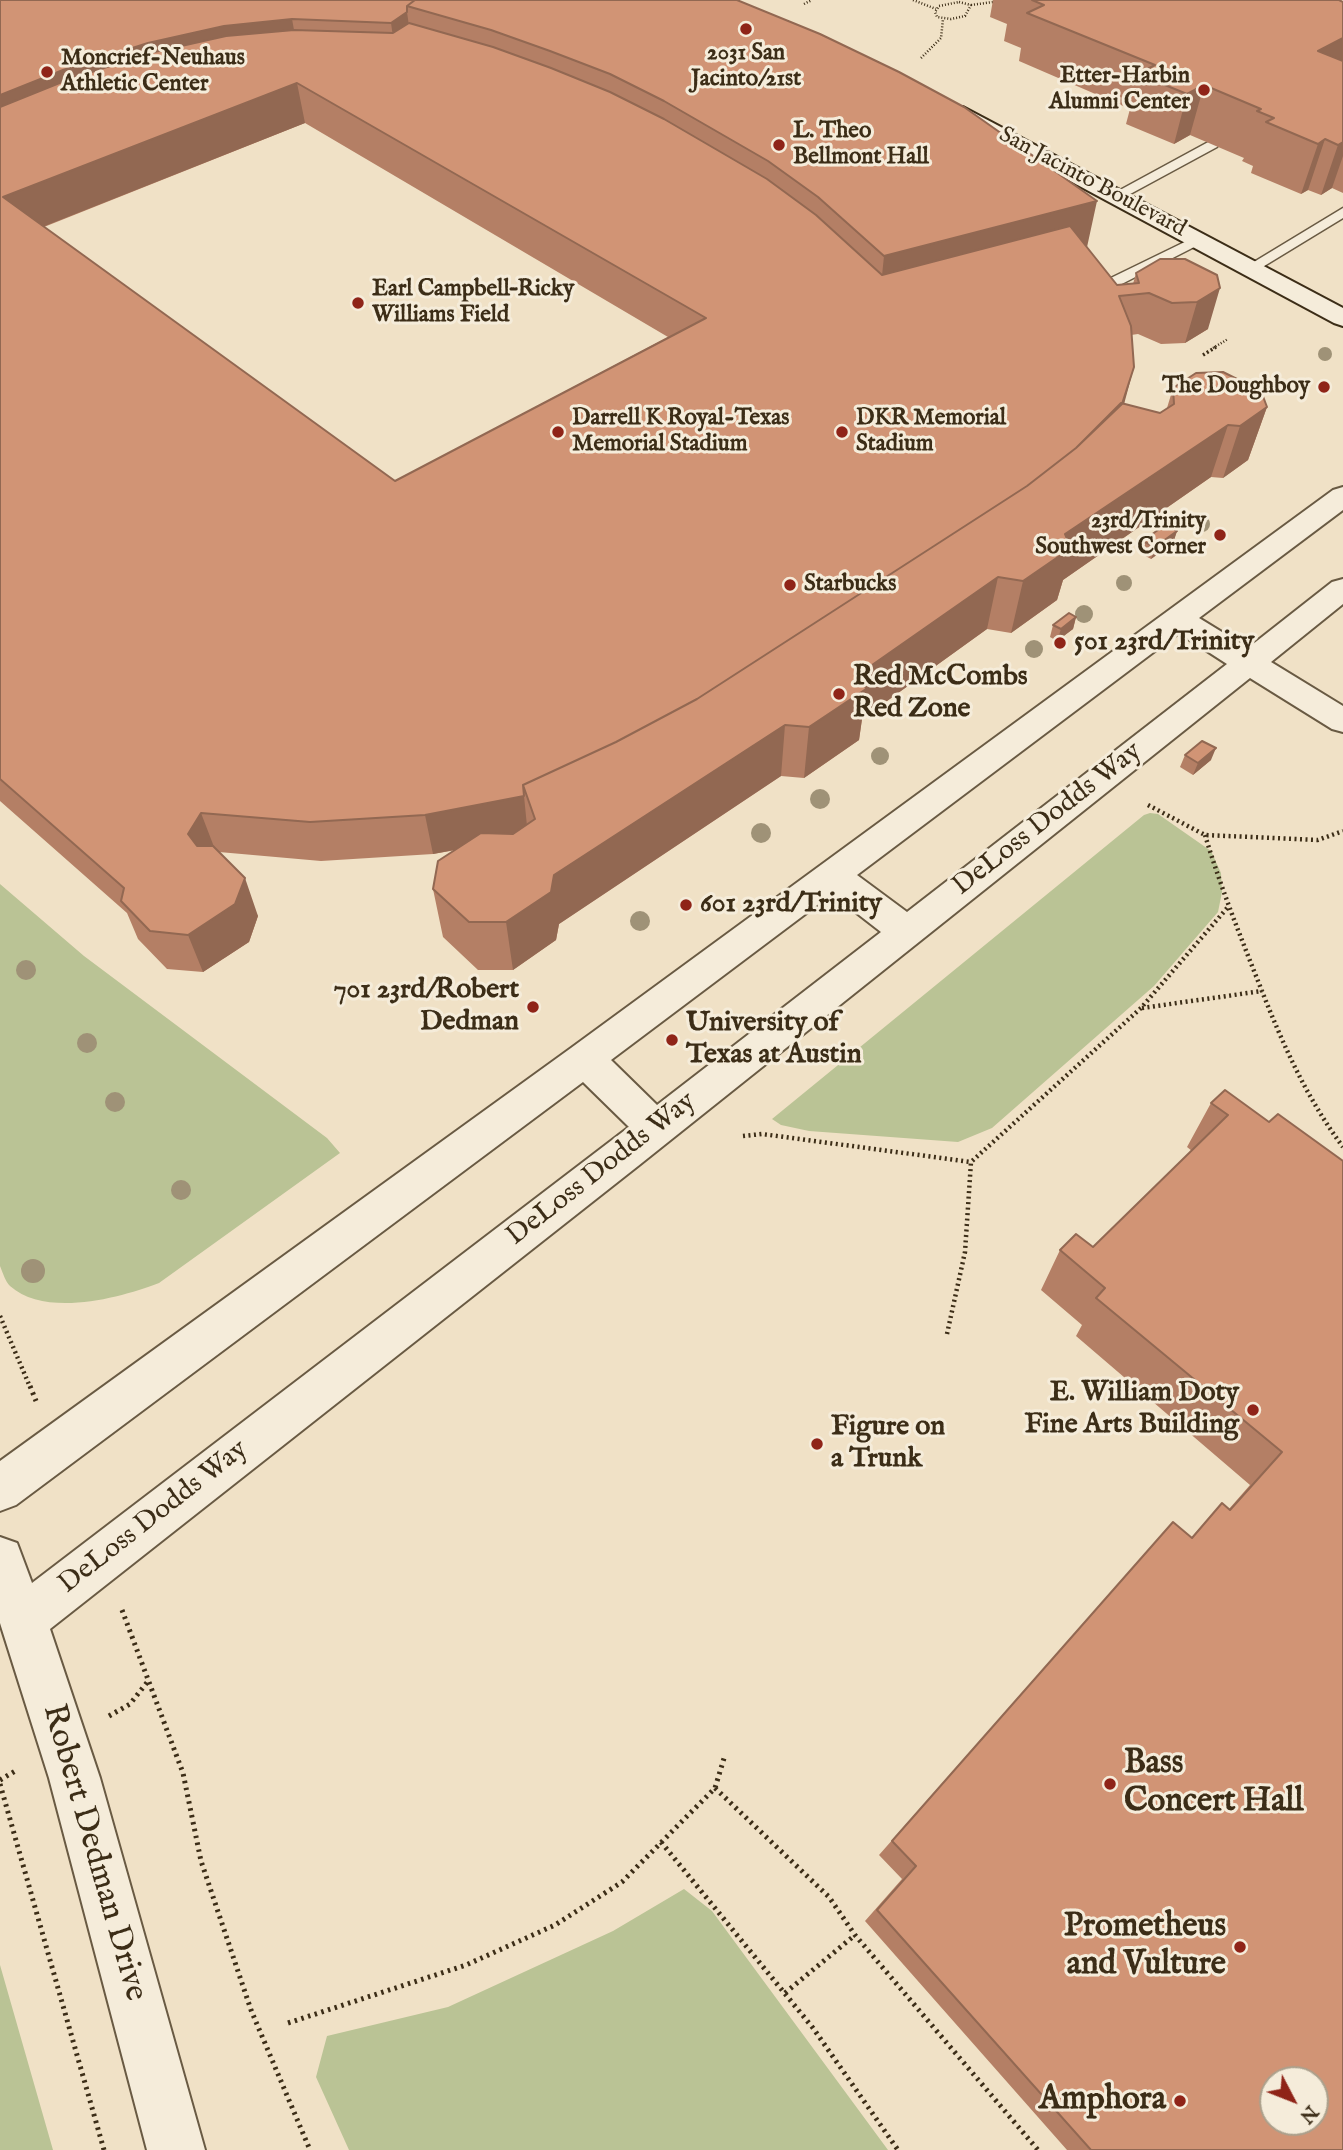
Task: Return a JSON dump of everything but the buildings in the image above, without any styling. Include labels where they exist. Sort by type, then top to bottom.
[{"type":"street","name":"San Jacinto Boulevard","points":[[939,102],[1343,317]]},
{"type":"street","points":[[0,1489],[833,876],[1343,496]]},
{"type":"street","name":"DeLoss Dodds Way","points":[[24,1619],[656,1129],[1343,589]]},
{"type":"street","points":[[1178,619],[1343,721]]},
{"type":"street","points":[[833,876],[906,931]]},
{"type":"street","points":[[585,1059],[656,1129]]},
{"type":"street","name":"Robert Dedman Drive","points":[[0,1560],[24,1619],[107,1888],[176,2150]]},
{"type":"lane","points":[[1077,195],[1107,191],[1212,144]]},
{"type":"lane","points":[[1251,268],[1343,212]]},
{"type":"lane","points":[[1084,295],[1113,284],[1197,240]]},
{"type":"path","points":[[804,4],[812,0]]},
{"type":"path","points":[[912,0],[936,9],[959,2],[971,5],[1008,0]]},
{"type":"path","points":[[936,9],[937,16],[943,19],[965,16],[971,5]]},
{"type":"path","points":[[921,58],[941,38],[943,19]]},
{"type":"path","points":[[1203,355],[1228,340]]},
{"type":"path","points":[[1148,805],[1205,835],[1318,840],[1343,831]]},
{"type":"path","points":[[1205,835],[1218,883],[1297,1076],[1343,1147]]},
{"type":"path","points":[[947,1334],[965,1252],[971,1162],[1141,1008],[1228,907]]},
{"type":"path","points":[[1141,1008],[1262,991]]},
{"type":"path","points":[[743,1136],[762,1134],[971,1162]]},
{"type":"path","points":[[0,1316],[10,1340]]},
{"type":"path","points":[[137,1648],[183,1773],[201,1861],[251,2010],[310,2150]]},
{"type":"path","points":[[288,2023],[466,1965],[555,1925],[622,1882],[715,1788],[725,1755]]},
{"type":"path","points":[[0,1784],[104,2150]]},
{"type":"path","points":[[715,1788],[829,1897],[855,1935],[1038,2150]]},
{"type":"path","points":[[661,1842],[813,2028],[898,2150]]},
{"type":"path","points":[[785,1993],[855,1935]]},
{"type":"green space","points":[[1158,814],[1211,851],[1221,873],[1222,892],[1218,912],[1154,986],[992,1128],[958,1142],[809,1131],[781,1125],[772,1119],[1144,815]]},
{"type":"green space","points":[[0,884],[84,956],[327,1138],[340,1153],[159,1283],[104,1299],[63,1303],[25,1296],[10,1286],[0,1266]]},
{"type":"green space","points":[[684,1889],[712,1911],[888,2150],[349,2150],[316,2077],[327,2036],[448,2007],[613,1931]]},
{"type":"green space","points":[[0,1965],[53,2150],[0,2150]]},
{"type":"place","name":"2031 San Jacinto/21st","points":[[746,29]]},
{"type":"place","name":"Moncrief-Neuhaus Athletic Center","points":[[47,72]]},
{"type":"place","name":"Etter-Harbin Alumni Center","points":[[1204,90]]},
{"type":"place","name":"L. Theo Bellmont Hall","points":[[779,145]]},
{"type":"place","name":"Earl Campbell–Ricky Williams Field","points":[[358,303]]},
{"type":"place","name":"The Doughboy","points":[[1324,387]]},
{"type":"place","name":"Darrell K Royal-Texas Memorial Stadium","points":[[558,432]]},
{"type":"place","name":"DKR Memorial Stadium","points":[[842,432]]},
{"type":"place","name":"23rd/Trinity Southwest Corner","points":[[1220,535]]},
{"type":"place","name":"Starbucks","points":[[790,585]]},
{"type":"place","name":"501 23rd/Trinity","points":[[1060,643]]},
{"type":"place","name":"Red McCombs Red Zone","points":[[839,694]]},
{"type":"place","name":"601 23rd/Trinity","points":[[686,905]]},
{"type":"place","name":"701 23rd/Robert Dedman","points":[[533,1007]]},
{"type":"place","name":"University of Texas at Austin","points":[[672,1040]]},
{"type":"place","name":"E. William Doty Fine Arts Building","points":[[1253,1410]]},
{"type":"place","name":"Figure on a Trunk","points":[[817,1444]]},
{"type":"place","name":"Bass Concert Hall","points":[[1110,1784]]},
{"type":"place","name":"Prometheus and Vulture","points":[[1240,1947]]},
{"type":"place","name":"Amphora","points":[[1180,2101]]}]
